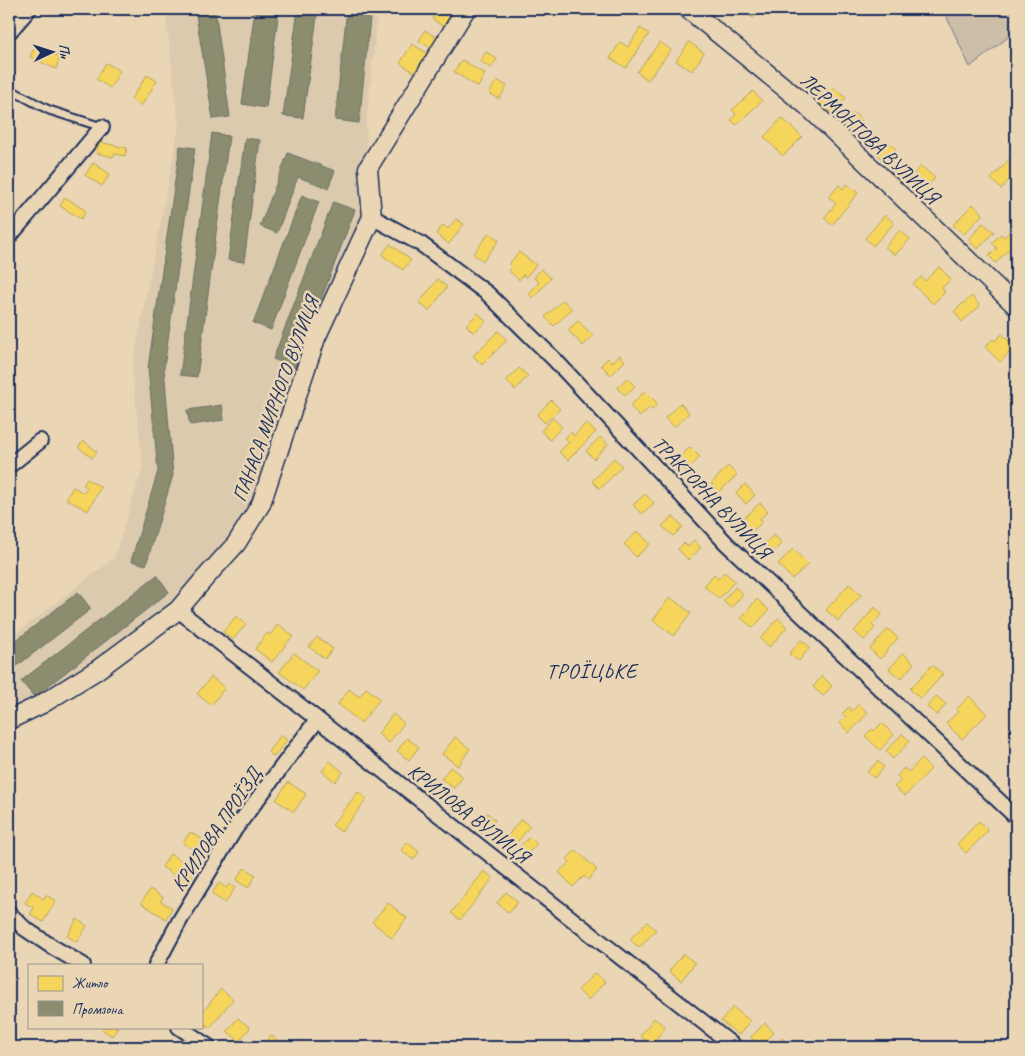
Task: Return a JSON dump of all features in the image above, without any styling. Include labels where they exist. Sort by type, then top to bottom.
[{"type":"street","points":[[9,32],[29,9]]},
{"type":"street","name":"ПАНАСА МИРНОГО ВУЛИЦЯ","points":[[9,720],[42,704],[97,670],[178,610],[236,544],[261,504],[316,338],[372,217],[368,168],[466,9]]},
{"type":"street","name":"ЛЕРМОНТОВА ВУЛИЦЯ","points":[[688,9],[806,105],[1016,306]]},
{"type":"street","points":[[9,237],[102,127]]},
{"type":"street","name":"ТРАКТОРНА ВУЛИЦЯ","points":[[372,217],[421,244],[488,294],[561,367],[727,544],[1016,817]]},
{"type":"street","points":[[9,466],[40,441]]},
{"type":"street","name":"КРИЛОВА ВУЛИЦЯ","points":[[178,610],[735,1047]]},
{"type":"street","name":"КРИЛОВА ПРОЇЗД","points":[[157,964],[180,920],[235,830],[318,720]]},
{"type":"street","points":[[9,913],[24,928],[81,964]]},
{"type":"street","points":[[180,1028],[209,1047]]},
{"type":"lane","points":[[9,89],[49,110],[102,127]]},
{"type":"shaded area","points":[[165,9],[378,9],[366,127],[372,217],[261,504],[178,610],[9,720],[9,639],[114,558],[143,467],[132,370],[179,126]]},
{"type":"shaded area","points":[[943,9],[1016,9],[1016,31],[970,67]]},
{"type":"building: Житло","points":[[438,9],[448,9],[453,12],[444,27],[432,19]]},
{"type":"building: Житло","points":[[741,9],[760,9],[753,18]]},
{"type":"building: Житло","points":[[640,28],[649,34],[626,68],[610,58],[620,42],[628,47]]},
{"type":"building: Житло","points":[[425,30],[437,38],[431,48],[419,41]]},
{"type":"building: Житло","points":[[660,42],[671,50],[648,80],[637,72]]},
{"type":"building: Житло","points":[[689,42],[704,53],[692,71],[676,61]]},
{"type":"building: Житло","points":[[412,44],[427,53],[415,73],[400,63]]},
{"type":"building: Житло","points":[[35,46],[60,57],[56,69],[30,57]]},
{"type":"building: Житло","points":[[486,52],[497,59],[491,68],[480,61]]},
{"type":"building: Житло","points":[[462,60],[485,74],[478,87],[454,72]]},
{"type":"building: Житло","points":[[106,63],[120,71],[110,88],[96,79]]},
{"type":"building: Житло","points":[[147,75],[157,81],[141,106],[131,99]]},
{"type":"building: Житло","points":[[497,80],[507,86],[499,99],[489,93]]},
{"type":"building: Житло","points":[[820,87],[827,93],[833,87],[846,98],[832,114],[812,96]]},
{"type":"building: Житло","points":[[753,91],[762,101],[736,125],[731,120],[736,114],[732,110]]},
{"type":"building: Житло","points":[[854,113],[862,121],[852,132],[844,124]]},
{"type":"building: Житло","points":[[782,118],[802,137],[783,156],[764,137]]},
{"type":"building: Житло","points":[[99,142],[127,148],[125,156],[114,154],[113,157],[96,153]]},
{"type":"building: Житло","points":[[888,142],[896,149],[885,162],[877,154]]},
{"type":"building: Житло","points":[[1015,153],[1016,172],[1001,189],[991,179]]},
{"type":"building: Житло","points":[[93,163],[110,174],[102,186],[85,175]]},
{"type":"building: Житло","points":[[921,166],[935,178],[920,195],[910,186],[918,178],[914,174]]},
{"type":"building: Житло","points":[[847,184],[858,193],[832,225],[824,218],[836,203],[829,197],[839,185],[843,189]]},
{"type":"building: Житло","points":[[65,197],[86,211],[81,219],[60,206]]},
{"type":"building: Житло","points":[[973,204],[983,214],[964,234],[953,225]]},
{"type":"building: Житло","points":[[885,215],[894,223],[873,246],[865,238]]},
{"type":"building: Житло","points":[[456,219],[464,224],[449,244],[436,234],[443,225],[448,229]]},
{"type":"building: Житло","points":[[983,223],[994,232],[978,249],[968,240]]},
{"type":"building: Житло","points":[[1016,226],[1016,246],[1014,244],[996,263],[989,256],[997,248],[992,243],[1001,234],[1004,237]]},
{"type":"building: Житло","points":[[900,230],[910,239],[895,255],[885,247]]},
{"type":"building: Житло","points":[[489,233],[499,240],[483,261],[473,254]]},
{"type":"building: Житло","points":[[390,244],[411,260],[403,270],[382,255]]},
{"type":"building: Житло","points":[[519,252],[536,265],[526,277],[523,275],[519,280],[509,271],[512,267],[509,264]]},
{"type":"building: Житло","points":[[939,267],[951,279],[942,288],[945,292],[933,304],[913,284],[921,277],[925,281]]},
{"type":"building: Житло","points":[[541,269],[551,278],[533,298],[529,294],[539,282],[534,278]]},
{"type":"building: Житло","points":[[438,279],[447,287],[429,311],[419,303]]},
{"type":"building: Житло","points":[[972,296],[980,306],[962,322],[954,311]]},
{"type":"building: Житло","points":[[563,300],[572,309],[554,326],[545,317]]},
{"type":"building: Житло","points":[[478,313],[486,321],[474,333],[466,325]]},
{"type":"building: Житло","points":[[578,321],[593,336],[583,346],[568,330]]},
{"type":"building: Житло","points":[[498,331],[507,340],[482,365],[473,356]]},
{"type":"building: Житло","points":[[1002,334],[1009,341],[1013,337],[1016,341],[1016,346],[1000,362],[985,347]]},
{"type":"building: Житло","points":[[620,355],[625,361],[611,375],[601,365],[608,358],[612,362]]},
{"type":"building: Житло","points":[[519,368],[528,376],[515,390],[506,381]]},
{"type":"building: Житло","points":[[627,378],[635,386],[625,395],[617,388]]},
{"type":"building: Житло","points":[[645,391],[658,404],[652,410],[650,407],[640,417],[630,406]]},
{"type":"building: Житло","points":[[551,400],[560,409],[545,423],[537,415]]},
{"type":"building: Житло","points":[[680,403],[689,413],[674,427],[665,418]]},
{"type":"building: Житло","points":[[553,418],[562,427],[550,440],[541,431]]},
{"type":"building: Житло","points":[[586,423],[596,432],[568,460],[559,452],[569,442],[565,438],[571,432],[574,436]]},
{"type":"building: Житло","points":[[600,437],[608,444],[594,459],[586,451]]},
{"type":"building: Житло","points":[[84,441],[97,452],[92,458],[78,447]]},
{"type":"building: Житло","points":[[690,447],[700,457],[686,471],[676,461]]},
{"type":"building: Житло","points":[[614,458],[622,466],[600,489],[592,481]]},
{"type":"building: Житло","points":[[728,466],[737,475],[719,492],[711,484]]},
{"type":"building: Житло","points":[[87,479],[101,487],[88,511],[66,499],[73,487],[84,493],[87,487],[83,485]]},
{"type":"building: Житло","points":[[745,484],[755,495],[746,504],[736,493]]},
{"type":"building: Житло","points":[[645,494],[654,503],[642,514],[633,505]]},
{"type":"building: Житло","points":[[760,503],[768,511],[760,519],[763,521],[748,536],[737,525]]},
{"type":"building: Житло","points":[[673,516],[683,527],[673,536],[662,526]]},
{"type":"building: Житло","points":[[638,531],[650,544],[636,557],[624,544]]},
{"type":"building: Житло","points":[[774,535],[782,543],[773,552],[764,544]]},
{"type":"building: Житло","points":[[694,540],[701,548],[688,560],[678,549],[684,543],[688,547]]},
{"type":"building: Житло","points":[[793,549],[808,564],[792,579],[778,564]]},
{"type":"building: Житло","points":[[724,572],[735,581],[719,599],[704,586],[714,574],[718,579]]},
{"type":"building: Житло","points":[[849,584],[861,595],[838,621],[826,610]]},
{"type":"building: Житло","points":[[735,587],[743,594],[731,608],[723,601]]},
{"type":"building: Житло","points":[[670,597],[691,613],[674,636],[653,620]]},
{"type":"building: Житло","points":[[757,599],[769,610],[753,628],[741,618]]},
{"type":"building: Житло","points":[[875,607],[882,614],[872,625],[875,628],[864,640],[854,631]]},
{"type":"building: Житло","points":[[236,616],[246,624],[233,640],[223,632]]},
{"type":"building: Житло","points":[[778,618],[787,627],[770,647],[760,639]]},
{"type":"building: Житло","points":[[278,624],[293,636],[272,662],[255,649],[267,633],[270,635]]},
{"type":"building: Житло","points":[[888,629],[898,638],[880,659],[870,649]]},
{"type":"building: Житло","points":[[317,637],[333,649],[325,659],[309,647]]},
{"type":"building: Житло","points":[[801,640],[810,647],[799,661],[789,654]]},
{"type":"building: Житло","points":[[294,653],[318,671],[303,690],[279,672]]},
{"type":"building: Житло","points":[[903,653],[914,663],[901,679],[889,669]]},
{"type":"building: Житло","points":[[932,665],[943,674],[921,699],[910,689]]},
{"type":"building: Житло","points":[[822,676],[832,686],[823,696],[813,687]]},
{"type":"building: Житло","points":[[211,677],[225,688],[211,705],[197,694]]},
{"type":"building: Житло","points":[[366,688],[380,699],[361,723],[338,704],[349,689],[359,697]]},
{"type":"building: Житло","points":[[936,696],[946,704],[937,715],[927,707]]},
{"type":"building: Житло","points":[[969,696],[987,714],[962,739],[946,723],[958,712],[956,710]]},
{"type":"building: Житло","points":[[859,704],[868,713],[849,733],[840,723],[846,717],[842,714],[849,707],[852,711]]},
{"type":"building: Житло","points":[[393,714],[404,723],[389,743],[378,734]]},
{"type":"building: Житло","points":[[882,723],[894,735],[880,750],[865,736]]},
{"type":"building: Житло","points":[[902,734],[910,741],[893,759],[886,751]]},
{"type":"building: Житло","points":[[281,735],[287,740],[274,757],[268,752]]},
{"type":"building: Житло","points":[[455,737],[470,749],[458,766],[442,754]]},
{"type":"building: Житло","points":[[407,738],[419,747],[409,760],[397,751]]},
{"type":"building: Житло","points":[[921,759],[931,769],[905,796],[894,787],[901,780],[897,776],[904,768],[909,772]]},
{"type":"building: Житло","points":[[330,761],[343,772],[335,782],[322,771]]},
{"type":"building: Житло","points":[[878,761],[884,767],[874,778],[867,772]]},
{"type":"building: Житло","points":[[450,767],[463,777],[454,788],[441,779]]},
{"type":"building: Житло","points":[[288,782],[306,794],[294,812],[276,800]]},
{"type":"building: Житло","points":[[358,792],[367,799],[341,832],[332,825]]},
{"type":"building: Житло","points":[[487,813],[495,820],[484,834],[476,827]]},
{"type":"building: Житло","points":[[521,819],[530,826],[515,845],[506,838]]},
{"type":"building: Житло","points":[[979,821],[988,831],[966,853],[957,844]]},
{"type":"building: Житло","points":[[190,832],[205,841],[198,852],[183,843]]},
{"type":"building: Житло","points":[[530,837],[537,844],[525,856],[518,848]]},
{"type":"building: Житло","points":[[407,842],[419,852],[413,860],[401,850]]},
{"type":"building: Житло","points":[[576,850],[597,870],[588,880],[584,876],[573,887],[559,872],[570,862],[567,859]]},
{"type":"building: Житло","points":[[170,854],[196,870],[185,887],[172,879],[174,875],[162,867]]},
{"type":"building: Житло","points":[[244,868],[256,875],[248,888],[236,880]]},
{"type":"building: Житло","points":[[484,871],[493,878],[460,920],[451,913]]},
{"type":"building: Житло","points":[[219,883],[226,888],[229,884],[235,888],[225,903],[212,894]]},
{"type":"building: Житло","points":[[150,889],[163,897],[160,901],[172,908],[166,919],[141,903]]},
{"type":"building: Житло","points":[[32,891],[44,899],[46,895],[56,901],[43,922],[30,914],[34,908],[25,903]]},
{"type":"building: Житло","points":[[506,892],[518,902],[509,913],[497,903]]},
{"type":"building: Житло","points":[[388,903],[407,918],[392,938],[372,922]]},
{"type":"building: Житло","points":[[77,919],[87,926],[77,942],[67,936]]},
{"type":"building: Житло","points":[[647,922],[656,930],[639,948],[630,939]]},
{"type":"building: Житло","points":[[683,954],[695,963],[681,981],[669,971]]},
{"type":"building: Житло","points":[[595,973],[605,982],[588,1000],[578,990]]},
{"type":"building: Житло","points":[[221,989],[233,999],[210,1028],[202,1022],[202,1013]]},
{"type":"building: Житло","points":[[733,1007],[750,1021],[739,1035],[721,1021]]},
{"type":"building: Житло","points":[[238,1018],[250,1028],[239,1041],[227,1031]]},
{"type":"building: Житло","points":[[654,1018],[665,1027],[652,1045],[640,1036]]},
{"type":"building: Житло","points":[[765,1023],[774,1033],[760,1047],[751,1037]]},
{"type":"building: Житло","points":[[100,1028],[117,1028],[112,1036]]},
{"type":"building: Житло","points":[[271,1035],[280,1043],[277,1047],[261,1047]]},
{"type":"building: Житло","points":[[782,1038],[791,1047],[772,1047]]},
{"type":"building: Промзона","points":[[195,9],[215,9],[230,117],[213,119]]},
{"type":"building: Промзона","points":[[255,9],[279,9],[266,108],[242,104]]},
{"type":"building: Промзона","points":[[298,9],[318,9],[303,118],[283,116]]},
{"type":"building: Промзона","points":[[347,9],[371,9],[359,123],[335,120]]},
{"type":"building: Промзона","points":[[212,133],[229,136],[197,377],[180,375]]},
{"type":"building: Промзона","points":[[245,138],[260,140],[244,262],[228,260]]},
{"type":"building: Промзона","points":[[180,146],[195,148],[164,368],[173,475],[146,565],[131,561],[158,471],[148,368]]},
{"type":"building: Промзона","points":[[288,153],[335,171],[328,188],[298,177],[277,233],[260,226]]},
{"type":"building: Промзона","points":[[302,195],[319,202],[271,330],[253,323]]},
{"type":"building: Промзона","points":[[333,202],[355,210],[295,368],[273,359]]},
{"type":"building: Промзона","points":[[222,405],[224,420],[190,425],[187,410]]},
{"type":"building: Промзона","points":[[157,575],[169,592],[34,697],[21,681]]},
{"type":"building: Промзона","points":[[78,592],[91,609],[9,672],[9,646]]},
{"type":"district","name":"ТРОЇЦЬКЕ","points":[[592,671]]}]
